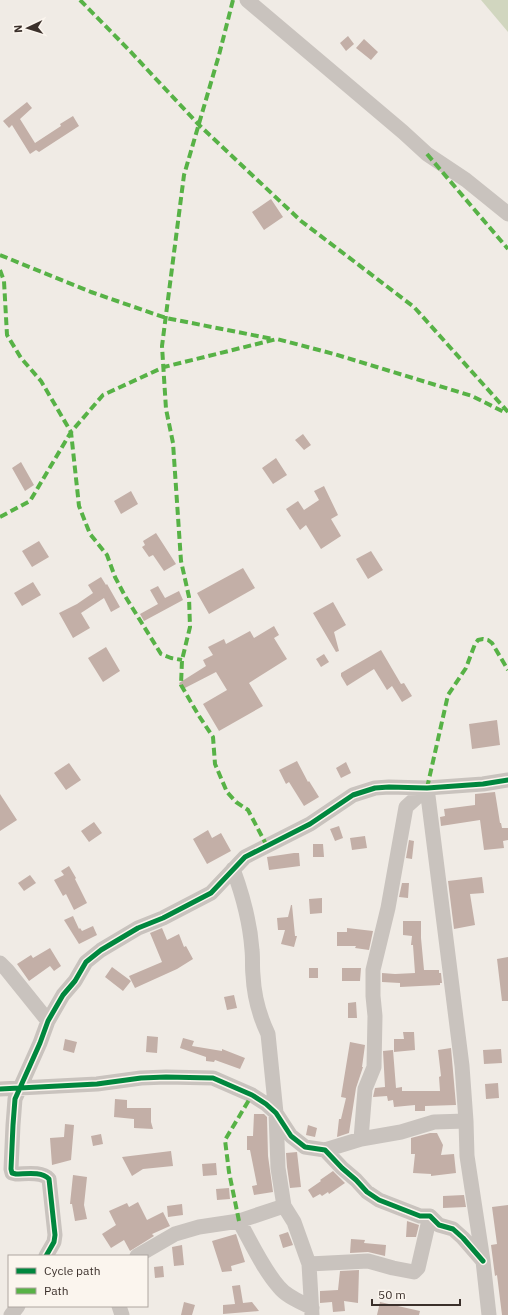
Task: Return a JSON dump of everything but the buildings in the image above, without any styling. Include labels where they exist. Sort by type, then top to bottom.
[{"type":"street","points":[[247,0],[404,132],[427,154],[466,180],[508,214]]},
{"type":"street","points":[[47,1255],[54,1242],[55,1235],[49,1178],[46,1175],[40,1174],[12,1173],[11,1169],[15,1099],[48,1021],[63,995],[75,981],[86,962],[101,950],[138,928],[163,918],[211,893],[245,857],[310,824],[353,795],[375,788],[427,788],[483,784],[508,780]]},
{"type":"street","points":[[427,788],[462,1066],[467,1156],[483,1261],[489,1315]]},
{"type":"street","points":[[361,1139],[365,1089],[374,1067],[375,1016],[373,970],[388,908],[406,807],[427,788]]},
{"type":"street","points":[[233,869],[242,891],[247,913],[256,1001],[268,1034],[276,1113],[278,1168],[284,1206],[294,1222],[309,1264],[312,1311]]},
{"type":"street","points":[[0,963],[48,1021]]},
{"type":"street","points":[[0,1089],[96,1084],[141,1078],[213,1078],[252,1095],[266,1104],[276,1113],[290,1136],[305,1147],[325,1150],[361,1139],[401,1132],[434,1122],[466,1121]]},
{"type":"street","points":[[325,1150],[367,1192],[379,1200],[420,1216],[430,1216],[439,1225],[453,1229],[464,1238],[483,1261]]},
{"type":"street","points":[[139,1255],[174,1234],[199,1227],[239,1221],[284,1206]]},
{"type":"street","points":[[309,1264],[368,1261],[414,1272],[418,1268],[430,1216]]},
{"type":"street","points":[[239,1221],[264,1266],[279,1288],[312,1311]]},
{"type":"street","points":[[11,1315],[17,1307]]},
{"type":"green space","points":[[481,0],[508,0],[508,32]]},
{"type":"marked path","points":[[80,0],[199,125],[301,221],[414,307],[508,412]]},
{"type":"marked path","points":[[233,0],[219,55],[184,175],[162,346],[166,409],[173,443],[181,561],[189,597],[190,627],[182,660],[181,685],[213,737],[215,764],[227,792],[236,802],[248,810],[267,846]]},
{"type":"marked path","points":[[427,154],[508,249]]},
{"type":"marked path","points":[[0,255],[91,292],[166,318],[273,339]]},
{"type":"marked path","points":[[0,270],[4,281],[7,335],[21,358],[41,381],[71,432],[79,506],[90,534],[107,555],[115,577],[125,596],[161,654],[182,660]]},
{"type":"marked path","points":[[0,517],[30,501],[71,432],[103,395],[164,367],[277,339],[334,354],[472,396],[506,413]]},
{"type":"marked path","points":[[427,788],[448,695],[466,668],[478,640],[488,640],[492,643],[508,670]]},
{"type":"marked path","points":[[239,1221],[229,1172],[225,1140],[252,1095]]},
{"type":"cycle path","points":[[47,1255],[54,1242],[55,1235],[49,1179],[46,1176],[38,1174],[12,1173],[11,1169],[15,1099],[40,1043],[48,1021],[63,995],[75,981],[86,962],[101,950],[138,928],[163,918],[211,893],[245,857],[310,824],[353,795],[375,788],[427,788],[483,784],[508,780]]},
{"type":"cycle path","points":[[0,1089],[97,1084],[141,1078],[213,1078],[252,1095],[266,1104],[276,1113],[291,1136],[305,1147],[325,1150],[367,1192],[379,1200],[420,1216],[430,1216],[439,1225],[453,1229],[483,1261]]}]
